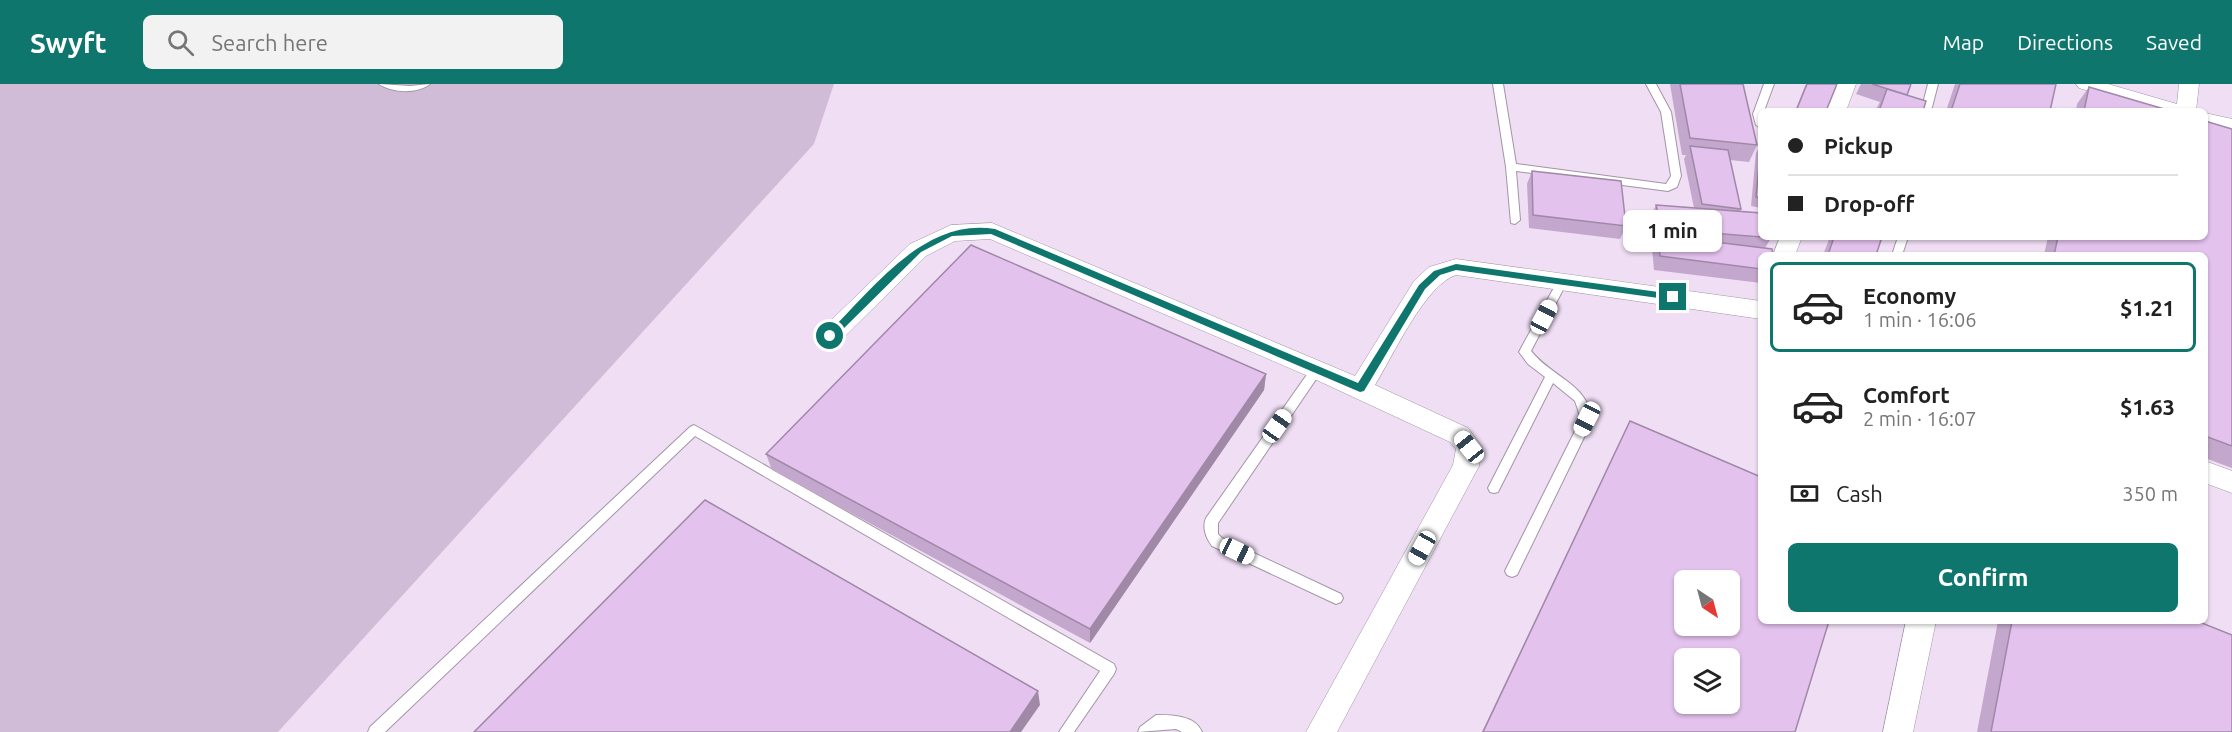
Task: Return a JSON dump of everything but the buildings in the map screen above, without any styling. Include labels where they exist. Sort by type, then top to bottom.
[{"type":"street","points":[[1837,108],[1846,84]]},
{"type":"street","points":[[2086,84],[2168,108]]},
{"type":"street","points":[[2186,108],[2189,84]]},
{"type":"street","points":[[2208,120],[2232,126]]},
{"type":"street","points":[[830,336],[918,250],[951,233],[992,231],[1317,369],[1458,435],[1469,447],[1466,466],[1321,732]]},
{"type":"street","points":[[1360,388],[1422,287],[1437,273],[1456,267],[1758,310]]},
{"type":"street","points":[[2208,473],[2232,482]]},
{"type":"street","points":[[1898,732],[1920,624]]},
{"type":"lane","points":[[384,84],[411,89],[425,84]]},
{"type":"lane","points":[[1498,84],[1511,167],[1515,220]]},
{"type":"lane","points":[[1511,167],[1668,188],[1673,185],[1676,176],[1666,112],[1651,84]]},
{"type":"lane","points":[[1760,108],[1769,84]]},
{"type":"lane","points":[[1927,108],[1933,84]]},
{"type":"lane","points":[[1512,571],[1587,419],[1587,406],[1580,397],[1533,365],[1525,352],[1562,282]]},
{"type":"lane","points":[[1317,369],[1211,522],[1212,536],[1217,542],[1336,598]]},
{"type":"lane","points":[[1494,488],[1551,376]]},
{"type":"lane","points":[[375,732],[694,430],[1109,669],[1066,732]]},
{"type":"lane","points":[[1145,732],[1156,722],[1178,722],[1195,732]]},
{"type":"shaded area","points":[[0,84],[834,84],[814,144],[278,732],[0,732]]},
{"type":"shaded area","points":[[834,84],[2232,84],[2232,732],[278,732],[814,144]]},
{"type":"route","points":[[830,336],[918,250],[951,233],[992,231],[1360,388],[1422,287],[1437,273],[1456,267],[1673,297]]}]
